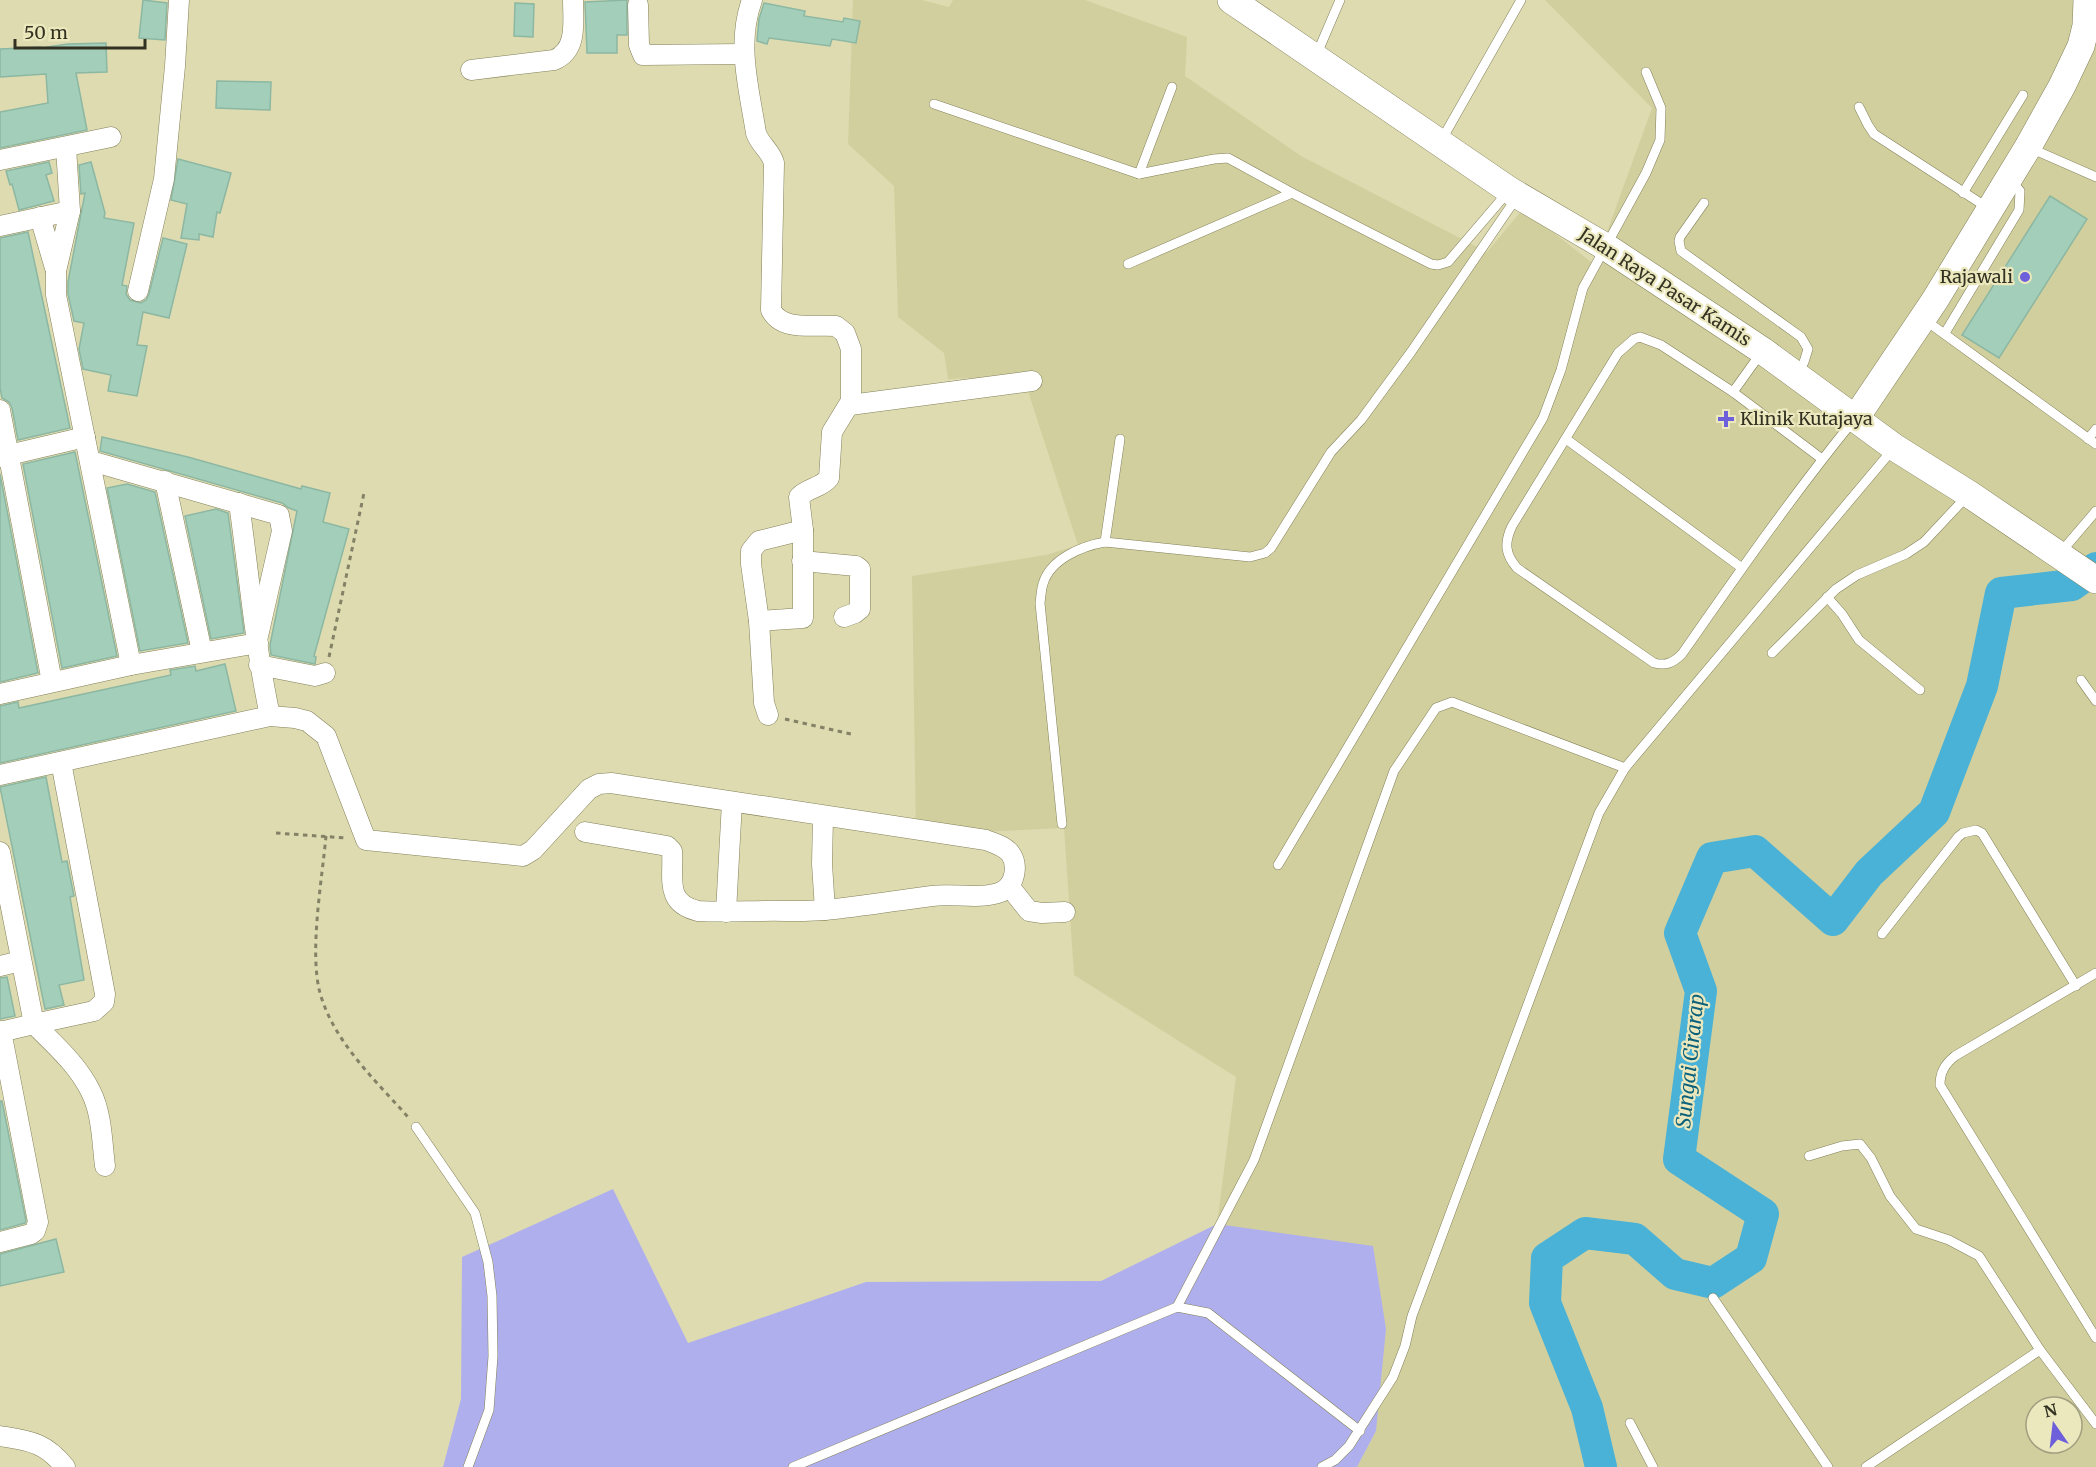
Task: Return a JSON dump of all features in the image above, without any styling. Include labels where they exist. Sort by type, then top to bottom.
[{"type":"main road","name":"Jalan Raya Pasar Kamis","points":[[1231,0],[1513,193],[1606,247],[1763,351],[1894,447],[1969,494],[2096,580]]},
{"type":"main road","points":[[1855,419],[1934,325],[1990,209],[2028,147],[2081,46],[2086,26],[2087,0]]},
{"type":"street","points":[[138,291],[164,179],[176,66],[179,0]]},
{"type":"street","points":[[471,70],[554,60],[564,55],[571,45],[573,0]]},
{"type":"street","points":[[752,0],[746,22],[743,54],[756,133],[774,163],[771,310],[782,323],[836,326],[843,330],[849,340],[850,350],[850,405],[832,432],[829,478],[825,483],[799,497],[802,530],[802,618],[759,621]]},
{"type":"street","points":[[638,5],[639,45],[644,55],[743,54]]},
{"type":"street","points":[[0,160],[111,136]]},
{"type":"street","points":[[66,147],[70,211],[56,271],[56,295],[131,666]]},
{"type":"street","points":[[0,226],[70,211]]},
{"type":"street","points":[[40,217],[56,271]]},
{"type":"street","points":[[850,405],[1032,381]]},
{"type":"street","points":[[0,410],[5,456],[52,682]]},
{"type":"street","points":[[5,456],[85,437]]},
{"type":"street","points":[[91,461],[276,513],[283,526],[258,640]]},
{"type":"street","points":[[165,481],[202,652]]},
{"type":"street","points":[[239,503],[258,640],[259,665],[270,716]]},
{"type":"street","points":[[768,715],[764,703],[759,621],[751,564],[753,547],[759,541],[802,530]]},
{"type":"street","points":[[802,561],[860,568],[860,609],[855,614],[844,617]]},
{"type":"street","points":[[0,694],[258,640]]},
{"type":"street","points":[[259,665],[315,676],[325,674]]},
{"type":"street","points":[[0,775],[270,716],[295,718],[307,721],[326,736],[366,840],[523,856],[533,850],[589,789],[602,783],[986,840],[1010,852],[1015,873],[1010,885],[1001,892],[987,895],[933,896],[825,910],[698,911],[679,902],[672,884],[672,851],[667,846],[585,832]]},
{"type":"street","points":[[0,1242],[31,1234],[35,1231],[38,1222],[0,1031],[94,1011],[104,1002],[105,994],[62,762]]},
{"type":"street","points":[[726,912],[732,802]]},
{"type":"street","points":[[823,817],[822,864],[825,910]]},
{"type":"street","points":[[0,852],[34,1024],[81,1074],[92,1094],[99,1119],[105,1166]]},
{"type":"street","points":[[1010,885],[1029,911],[1065,912]]},
{"type":"street","points":[[0,966],[21,961]]},
{"type":"street","points":[[0,1436],[32,1442],[54,1453],[65,1467]]},
{"type":"lane","points":[[1315,59],[1340,0]]},
{"type":"lane","points":[[1439,143],[1521,0]]},
{"type":"lane","points":[[1278,865],[1543,418],[1561,370],[1583,288],[1646,173],[1660,140],[1661,108],[1646,72]]},
{"type":"lane","points":[[1139,174],[1172,87]]},
{"type":"lane","points":[[1963,193],[2023,95]]},
{"type":"lane","points":[[934,104],[1139,174],[1228,158],[1431,264],[1438,265],[1448,262],[1513,193]]},
{"type":"lane","points":[[1859,107],[1874,134],[1990,209]]},
{"type":"lane","points":[[2028,147],[2096,177]]},
{"type":"lane","points":[[2010,178],[2020,191],[2019,210],[1934,325],[2092,441],[2096,429]]},
{"type":"lane","points":[[1128,264],[1292,193]]},
{"type":"lane","points":[[1062,824],[1040,603],[1042,584],[1049,570],[1063,558],[1084,548],[1106,542],[1250,557],[1265,554],[1331,452],[1362,420],[1411,352],[1513,193]]},
{"type":"lane","points":[[1704,203],[1680,237],[1681,251],[1801,337],[1808,349],[1797,375]]},
{"type":"lane","points":[[1822,459],[1733,392],[1660,345],[1640,337],[1634,339],[1618,353],[1506,538],[1509,558],[1517,568],[1654,663],[1665,665],[1682,654],[1822,459],[1855,419]]},
{"type":"lane","points":[[1733,392],[1763,351]]},
{"type":"lane","points":[[1106,542],[1120,439]]},
{"type":"lane","points":[[1566,439],[1742,568]]},
{"type":"lane","points":[[1322,1467],[1335,1460],[1360,1431],[1393,1377],[1405,1346],[1412,1316],[1599,813],[1625,768],[1894,447]]},
{"type":"lane","points":[[1772,653],[1836,588],[1857,575],[1906,554],[1924,542],[1969,494]]},
{"type":"lane","points":[[2066,558],[2096,511]]},
{"type":"lane","points":[[1827,597],[1842,614],[1859,640],[1920,690]]},
{"type":"lane","points":[[2081,680],[2096,701]]},
{"type":"lane","points":[[1178,1307],[1254,1160],[1394,771],[1436,708],[1452,702],[1625,768]]},
{"type":"lane","points":[[1882,934],[1958,837],[1969,830],[1977,830],[1982,833],[2076,986]]},
{"type":"lane","points":[[2096,973],[1955,1056],[1943,1068],[1940,1085],[2096,1338]]},
{"type":"lane","points":[[416,1127],[475,1213],[488,1262],[492,1296],[493,1356],[489,1410],[468,1467]]},
{"type":"lane","points":[[1809,1156],[1842,1146],[1860,1144],[1871,1158],[1890,1196],[1916,1229],[1948,1240],[1978,1256],[2040,1350],[2096,1424]]},
{"type":"lane","points":[[1713,1298],[1828,1467]]},
{"type":"lane","points":[[793,1467],[1178,1307],[1208,1313],[1360,1431]]},
{"type":"lane","points":[[1866,1467],[2040,1350]]},
{"type":"lane","points":[[1630,1423],[1653,1467]]},
{"type":"path","points":[[325,674],[364,493]]},
{"type":"path","points":[[768,715],[851,734]]},
{"type":"path","points":[[276,833],[366,840]]},
{"type":"path","points":[[326,836],[318,927],[317,968],[320,993],[336,1029],[354,1057],[416,1127]]},
{"type":"shaded area","points":[[853,0],[922,0],[949,7],[953,0],[1085,0],[1187,37],[1185,76],[1301,156],[1487,252],[1523,209],[1595,265],[1652,108],[1545,0],[2096,0],[2096,1467],[1357,1467],[1376,1431],[1217,1224],[1236,1077],[1074,975],[1064,828],[916,835],[912,576],[1046,555],[1078,545],[1023,376],[948,379],[944,353],[898,317],[894,186],[848,144]]},
{"type":"shaded area","points":[[613,1189],[688,1343],[866,1282],[1101,1281],[1217,1224],[1373,1246],[1386,1329],[1376,1431],[1357,1467],[443,1467],[461,1399],[462,1257]]},
{"type":"building","points":[[143,0],[167,3],[165,40],[139,38]]},
{"type":"building","points":[[627,0],[627,35],[617,35],[617,53],[587,53],[585,2]]},
{"type":"building","points":[[515,3],[534,4],[533,37],[514,36]]},
{"type":"building","points":[[764,3],[805,11],[804,16],[843,22],[844,18],[860,21],[856,43],[832,39],[830,46],[769,38],[767,44],[757,41],[759,19]]},
{"type":"building","points":[[106,43],[107,72],[76,73],[87,130],[0,148],[0,112],[48,103],[46,74],[0,77],[0,49]]},
{"type":"building","points":[[217,81],[271,82],[270,110],[216,108]]},
{"type":"building","points":[[178,159],[231,173],[220,213],[217,212],[213,237],[199,234],[199,240],[181,238],[187,204],[171,200]]},
{"type":"building","points":[[49,162],[52,173],[46,175],[54,201],[19,210],[6,171]]},
{"type":"building","points":[[91,162],[105,213],[104,218],[134,223],[122,285],[127,286],[126,294],[130,300],[141,303],[146,300],[163,238],[187,244],[169,318],[143,312],[137,345],[147,346],[137,396],[108,391],[111,375],[83,369],[79,349],[84,323],[74,321],[68,294],[68,282],[85,193],[81,194],[79,165]]},
{"type":"building","name":"Rajawali","points":[[2050,196],[2087,219],[1999,358],[1962,335]]},
{"type":"building","points":[[28,232],[70,428],[18,440],[12,408],[9,402],[2,398],[0,388],[0,238]]},
{"type":"building","points":[[102,437],[188,457],[301,489],[302,486],[330,493],[323,522],[349,529],[314,656],[316,657],[315,664],[271,655],[270,645],[297,511],[282,503],[100,451]]},
{"type":"building","points":[[75,452],[117,656],[62,668],[23,464]]},
{"type":"building","points":[[0,474],[38,673],[0,682]]},
{"type":"building","points":[[127,484],[155,492],[188,643],[140,651],[107,488]]},
{"type":"building","points":[[216,509],[228,513],[244,633],[211,639],[185,516]]},
{"type":"building","points":[[225,664],[236,711],[0,763],[0,706],[18,702],[19,708],[171,675],[170,670],[195,666],[196,671]]},
{"type":"building","points":[[46,777],[62,862],[67,861],[74,896],[70,897],[84,980],[59,985],[64,1005],[45,1009],[0,787]]},
{"type":"building","points":[[7,977],[15,1016],[0,1019],[0,978]]},
{"type":"building","points":[[0,1101],[2,1101],[26,1221],[0,1230]]},
{"type":"building","points":[[56,1239],[64,1272],[0,1286],[0,1254]]},
{"type":"waterway","name":"Sungai Cirarap","points":[[1601,1467],[1587,1408],[1545,1303],[1547,1258],[1585,1233],[1635,1239],[1675,1274],[1713,1283],[1751,1258],[1763,1214],[1679,1159],[1701,991],[1680,933],[1712,858],[1755,851],[1833,920],[1869,873],[1934,812],[1982,686],[2001,593],[2072,585],[2096,568]]},
{"type":"place","name":"Rajawali","points":[[2025,277]]},
{"type":"place","name":"Klinik Kutajaya","points":[[1726,419]]}]
